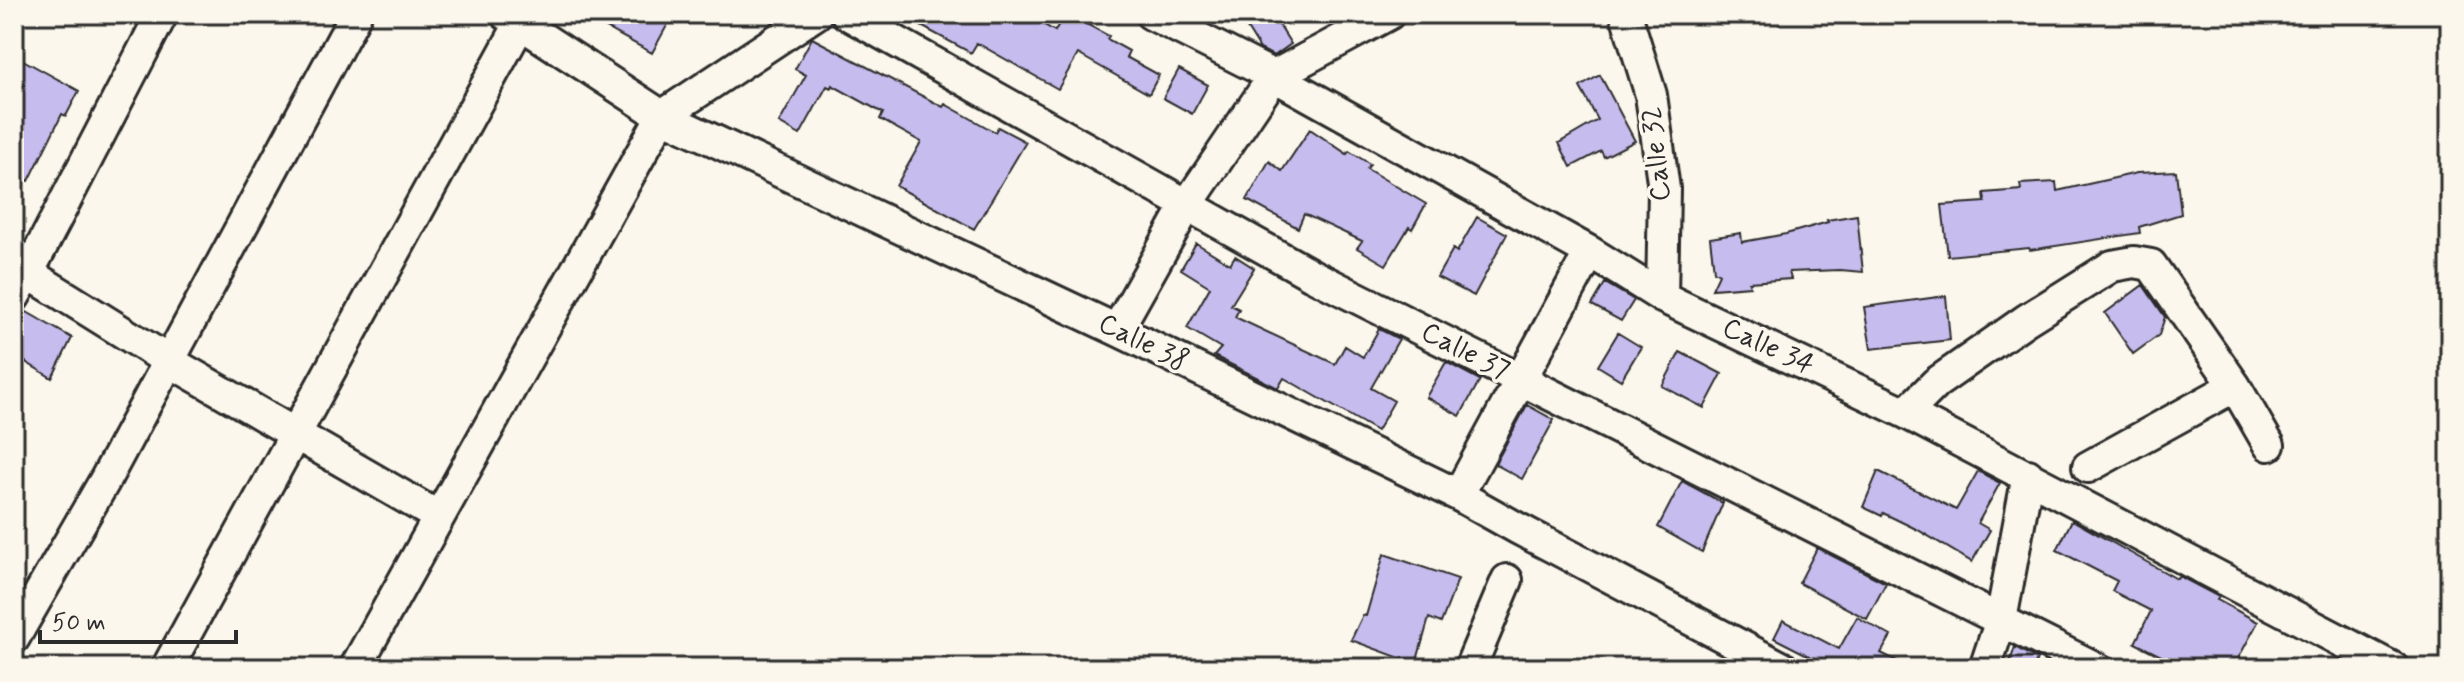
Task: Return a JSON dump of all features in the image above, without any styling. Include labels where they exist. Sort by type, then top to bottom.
[{"type":"street","points":[[162,14],[19,278],[439,517]]},
{"type":"street","points":[[14,638],[104,482],[356,14]]},
{"type":"street","points":[[355,668],[662,116],[816,14]]},
{"type":"street","name":"Calle 37","points":[[847,14],[1312,275],[2096,668]]},
{"type":"street","name":"Calle 34","points":[[1151,14],[1274,76],[1590,252],[1662,297],[1906,413],[2393,668]]},
{"type":"street","points":[[1117,330],[1187,205],[1274,76],[1389,14]]},
{"type":"street","name":"Calle 32","points":[[1626,14],[1651,95],[1664,189],[1662,297]]},
{"type":"street","points":[[167,668],[296,433],[513,19]]},
{"type":"street","name":"Calle 38","points":[[513,19],[662,116],[1458,495],[1753,660],[1783,668]]},
{"type":"street","points":[[1458,495],[1590,252]]},
{"type":"street","points":[[1906,413],[1936,383],[2026,320],[2112,266],[2134,262],[2151,265],[2235,386],[2269,445]]},
{"type":"street","points":[[2088,467],[2235,386]]},
{"type":"street","points":[[1985,668],[2001,620],[2028,475]]},
{"type":"street","points":[[1470,668],[1507,580]]},
{"type":"building","points":[[581,14],[655,14],[669,22],[652,53]]},
{"type":"building","points":[[899,14],[1025,14],[1055,31],[1064,14],[1068,14],[1109,36],[1107,39],[1129,51],[1126,57],[1159,75],[1149,94],[1078,54],[1058,89],[977,43],[971,53]]},
{"type":"building","points":[[1272,14],[1291,44],[1274,56],[1260,49],[1247,28]]},
{"type":"building","points":[[812,38],[943,107],[945,104],[995,132],[998,127],[1026,142],[974,229],[896,186],[921,142],[880,119],[883,113],[832,85],[831,88],[827,86],[800,135],[779,123],[806,75],[795,69]]},
{"type":"building","points":[[14,55],[79,91],[66,116],[62,114],[29,181],[14,175]]},
{"type":"building","points":[[1179,69],[1208,85],[1192,114],[1163,98]]},
{"type":"building","points":[[1600,75],[1635,141],[1604,157],[1601,151],[1571,167],[1559,143],[1598,120],[1580,87]]},
{"type":"building","points":[[1310,129],[1347,154],[1349,151],[1370,164],[1367,169],[1426,204],[1386,265],[1357,248],[1362,241],[1304,214],[1298,228],[1247,200],[1269,161],[1282,171]]},
{"type":"building","points":[[2176,171],[2181,214],[2139,227],[2140,233],[2030,250],[1948,256],[1942,205],[1985,202],[1984,193],[2021,190],[2020,184],[2056,182],[2057,191],[2137,173]]},
{"type":"building","points":[[1857,215],[1863,272],[1789,272],[1791,279],[1712,289],[1719,274],[1714,271],[1710,238],[1741,233],[1742,242]]},
{"type":"building","points":[[1477,217],[1507,234],[1474,296],[1437,277],[1453,249],[1457,252]]},
{"type":"building","points":[[1196,243],[1230,264],[1235,256],[1254,268],[1231,305],[1239,309],[1235,317],[1335,364],[1345,346],[1363,357],[1379,329],[1399,339],[1371,388],[1394,401],[1377,431],[1284,378],[1278,388],[1214,356],[1221,348],[1187,328],[1210,287],[1181,269]]},
{"type":"building","points":[[1605,283],[1634,300],[1621,321],[1592,305]]},
{"type":"building","points":[[2143,285],[2165,317],[2159,335],[2133,354],[2105,313]]},
{"type":"building","points":[[1946,296],[1950,340],[1871,349],[1864,307]]},
{"type":"building","points":[[25,311],[72,338],[52,378],[14,355],[14,315]]},
{"type":"building","points":[[1618,333],[1641,347],[1621,380],[1598,366]]},
{"type":"building","points":[[1680,352],[1722,374],[1704,408],[1662,386]]},
{"type":"building","points":[[1446,362],[1480,380],[1460,416],[1426,397]]},
{"type":"building","points":[[1527,405],[1554,420],[1522,479],[1495,464]]},
{"type":"building","points":[[1878,471],[1956,510],[1978,471],[2000,483],[1978,523],[1990,530],[1972,562],[1918,530],[1863,507]]},
{"type":"building","points":[[1682,481],[1723,503],[1702,552],[1658,527]]},
{"type":"building","points":[[2072,520],[2177,579],[2179,576],[2219,597],[2217,600],[2258,622],[2233,668],[2185,668],[2135,643],[2151,611],[2112,591],[2117,581],[2057,550]]},
{"type":"building","points":[[1817,548],[1886,583],[1867,619],[1799,583]]},
{"type":"building","points":[[1384,554],[1458,579],[1441,623],[1429,618],[1416,664],[1351,640],[1363,615],[1366,616]]},
{"type":"building","points":[[1857,617],[1891,636],[1881,653],[1911,668],[1828,668],[1774,638],[1783,620],[1839,649]]},
{"type":"building","points":[[2015,647],[2037,659],[2034,668],[2008,668]]}]
